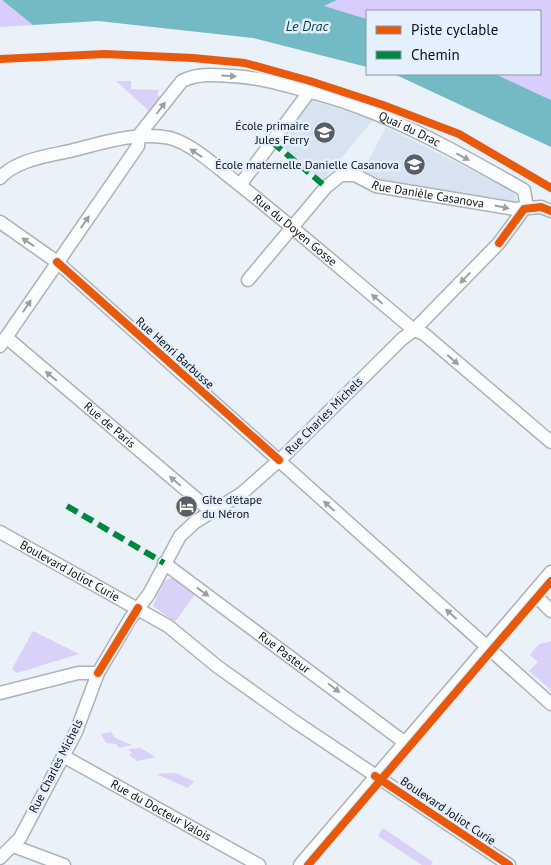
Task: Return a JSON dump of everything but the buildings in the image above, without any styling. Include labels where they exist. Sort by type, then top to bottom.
[{"type":"street","name":"Quai du Drac","points":[[139,135],[182,81],[202,74],[261,78],[375,112],[524,190],[526,202],[524,209]]},
{"type":"street","points":[[240,186],[309,92]]},
{"type":"street","points":[[3,342],[56,262],[138,146],[139,135]]},
{"type":"street","name":"Rue du Doyen Gosse","points":[[0,178],[14,166],[139,135],[172,139],[211,163],[292,227],[414,330],[424,334],[551,442]]},
{"type":"street","name":"Rue Danièle Casanova","points":[[292,227],[335,178],[345,174],[355,175],[376,186],[515,210],[524,209]]},
{"type":"street","points":[[524,209],[541,207],[551,211]]},
{"type":"street","name":"Rue Charles Michels","points":[[0,858],[20,838],[76,732],[98,673],[138,608],[149,594],[164,563],[186,528],[241,494],[279,460],[402,339],[414,330],[499,243],[524,209]]},
{"type":"street","name":"Rue Henri Barbusse","points":[[0,222],[56,262],[551,704]]},
{"type":"street","points":[[248,280],[292,227]]},
{"type":"street","name":"Rue de Paris","points":[[3,342],[212,512]]},
{"type":"street","name":"Boulevard Joliot Curie","points":[[0,532],[168,626],[218,666],[294,721],[509,865]]},
{"type":"street","name":"Rue Pasteur","points":[[164,563],[404,742]]},
{"type":"street","points":[[300,865],[551,572]]},
{"type":"street","points":[[533,593],[551,610]]},
{"type":"street","points":[[0,693],[78,673],[98,673]]},
{"type":"street","name":"Rue du Docteur Valois","points":[[63,756],[259,865]]},
{"type":"street","points":[[13,846],[64,865]]},
{"type":"shaded area","points":[[0,0],[2,0],[33,25],[0,27]]},
{"type":"shaded area","points":[[337,0],[551,0],[551,100],[497,75],[541,75],[541,10],[366,10],[366,19],[323,6]]},
{"type":"shaded area","points":[[116,81],[131,81],[131,89],[159,90],[157,95],[160,97],[149,111]]},
{"type":"shaded area","name":"École primaire Jules Ferry","points":[[311,100],[373,120],[323,180],[279,144]]},
{"type":"shaded area","name":"École maternelle Danielle Casanova","points":[[386,127],[509,189],[514,192],[518,202],[384,181],[363,171]]},
{"type":"shaded area","points":[[173,577],[196,593],[175,622],[153,606],[164,581]]},
{"type":"shaded area","points":[[33,631],[79,654],[17,673],[12,669]]},
{"type":"shaded area","points":[[551,641],[551,690],[529,671],[538,662],[530,655],[539,644]]},
{"type":"shaded area","points":[[111,732],[115,738],[132,745],[119,748],[116,744],[106,743],[101,734]]},
{"type":"shaded area","points":[[141,748],[155,757],[137,761],[129,755],[132,753],[128,749]]},
{"type":"shaded area","points":[[174,773],[194,781],[188,788],[156,774]]},
{"type":"shaded area","points":[[383,828],[433,862],[431,865],[422,865],[378,836]]},
{"type":"water","name":"Le Drac","points":[[2,0],[337,0],[324,6],[366,19],[366,67],[253,38],[98,21],[33,25]]},
{"type":"water","points":[[396,75],[497,75],[551,100],[551,147]]},
{"type":"marked path","points":[[272,142],[326,187]]},
{"type":"marked path","points":[[67,506],[164,563]]},
{"type":"cycle path","points":[[0,59],[105,54],[193,58],[245,63],[310,81],[383,105],[459,134],[551,188]]},
{"type":"cycle path","points":[[499,243],[524,209],[541,207],[551,211]]},
{"type":"cycle path","points":[[57,262],[279,460]]},
{"type":"cycle path","points":[[308,865],[551,581]]},
{"type":"cycle path","points":[[98,673],[138,608]]},
{"type":"cycle path","points":[[375,776],[509,865]]},
{"type":"place","name":"École primaire Jules Ferry","points":[[325,133]]},
{"type":"place","name":"École maternelle Danielle Casanova","points":[[415,165]]},
{"type":"place","name":"Gîte d’étape du Néron","points":[[186,507]]}]
